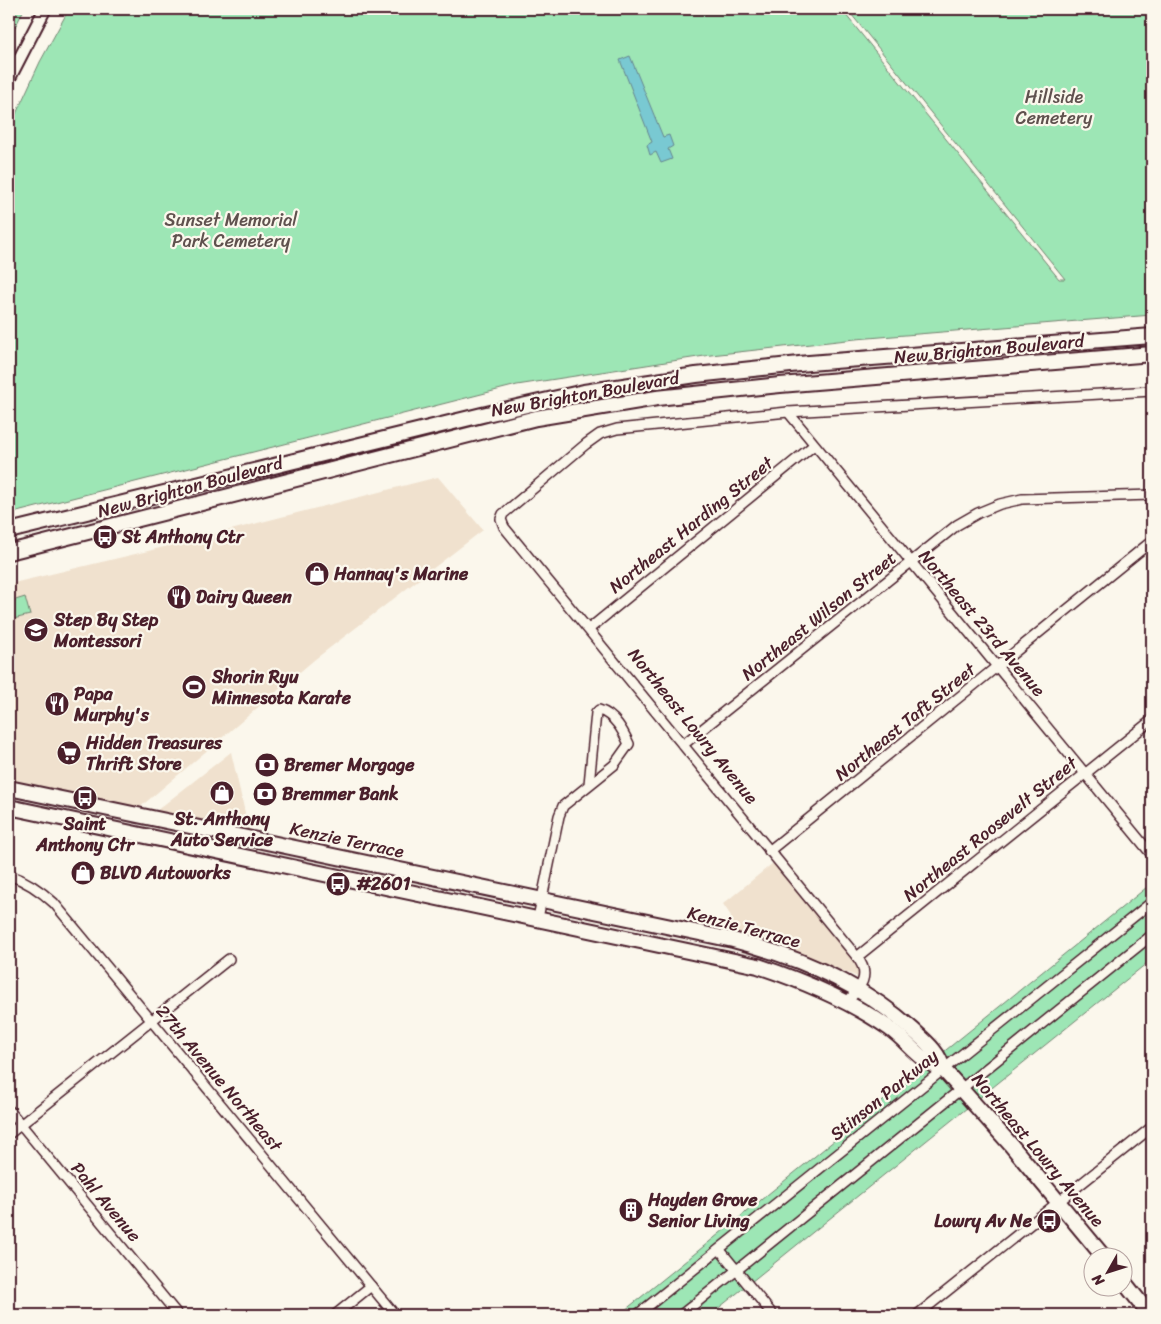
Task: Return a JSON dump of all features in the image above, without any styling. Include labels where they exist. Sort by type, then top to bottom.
[{"type":"main road","name":"New Brighton Boulevard","points":[[9,531],[482,415],[584,392],[696,375],[809,363],[1152,336]]},
{"type":"main road","name":"New Brighton Boulevard","points":[[9,552],[545,417],[657,398],[780,385],[1152,354]]},
{"type":"main road","name":"Kenzie Terrace","points":[[9,788],[763,948],[821,970],[859,990],[896,1014],[940,1056],[943,1069]]},
{"type":"main road","name":"Kenzie Terrace","points":[[9,807],[758,966],[788,976],[846,1003],[890,1028],[929,1064],[943,1069]]},
{"type":"main road","name":"Northeast Lowry Avenue","points":[[943,1069],[962,1088],[1094,1246]]},
{"type":"main road","points":[[1134,1294],[1151,1315]]},
{"type":"street","points":[[9,79],[45,9]]},
{"type":"street","points":[[788,412],[1152,391]]},
{"type":"street","name":"Northeast Lowry Avenue","points":[[788,412],[617,429],[600,434],[503,514],[501,520],[504,527],[857,957]]},
{"type":"street","name":"Northeast 23rd Avenue","points":[[788,412],[1152,855]]},
{"type":"street","name":"Northeast Harding Street","points":[[589,629],[814,445]]},
{"type":"street","name":"Northeast Wilson Street","points":[[684,744],[957,525],[978,513],[1000,504],[1022,499],[1152,495]]},
{"type":"street","name":"Northeast Taft Street","points":[[769,851],[998,668],[1152,541]]},
{"type":"street","points":[[538,918],[559,816],[563,806],[614,765],[629,744],[623,730],[610,716],[599,710],[596,713],[589,784]]},
{"type":"street","name":"Northeast Roosevelt Street","points":[[857,957],[1152,720]]},
{"type":"street","name":"27th Avenue Northeast","points":[[9,875],[24,880],[40,890],[54,904],[395,1315]]},
{"type":"street","name":"Stinson Parkway","points":[[637,1315],[1152,902]]},
{"type":"street","points":[[681,1315],[1152,936]]},
{"type":"street","points":[[846,1003],[859,990],[864,975],[864,966],[857,957]]},
{"type":"street","points":[[9,1134],[229,959]]},
{"type":"street","name":"Pahl Avenue","points":[[9,1110],[178,1315]]},
{"type":"street","points":[[917,1315],[1152,1127]]},
{"type":"street","points":[[720,1250],[773,1315]]},
{"type":"street","points":[[335,1315],[371,1286]]},
{"type":"shaded area","points":[[438,477],[483,530],[314,660],[139,808],[9,779],[9,584],[148,551]]},
{"type":"shaded area","points":[[231,752],[249,830],[156,811]]},
{"type":"shaded area","points":[[773,863],[855,963],[860,971],[858,977],[776,943],[724,929],[730,922],[731,916],[723,904]]},
{"type":"green space","points":[[9,9],[24,9],[9,40]]},
{"type":"green space","name":"Sunset Memorial Park Cemetery","points":[[69,9],[841,9],[1059,279],[1065,279],[847,9],[1152,9],[1152,315],[856,339],[711,355],[517,385],[9,514],[9,129],[40,62]]},
{"type":"green space","points":[[25,597],[30,615],[9,620],[9,602]]},
{"type":"green space","points":[[1152,883],[1152,959],[710,1315],[619,1315]]},
{"type":"water","points":[[630,56],[663,137],[669,135],[673,146],[668,149],[672,159],[661,163],[656,152],[650,155],[647,145],[652,142],[620,60]]},
{"type":"place","name":"St Anthony Ctr","points":[[105,537]]},
{"type":"place","name":"Hannay's Marine","points":[[317,574]]},
{"type":"place","name":"Dairy Queen","points":[[179,597]]},
{"type":"place","name":"Step By Step Montessori","points":[[36,630]]},
{"type":"place","name":"Shorin Ryu Minnesota Karate","points":[[194,687]]},
{"type":"place","name":"Papa Murphy's","points":[[57,704]]},
{"type":"place","name":"Hidden Treasures Thrift Store","points":[[69,753]]},
{"type":"place","name":"Bremer Morgage","points":[[267,765]]},
{"type":"place","name":"St. Anthony Auto Service","points":[[222,793]]},
{"type":"place","name":"Bremmer Bank","points":[[265,794]]},
{"type":"place","name":"Saint Anthony Ctr","points":[[85,798]]},
{"type":"place","name":"BLVD Autoworks","points":[[83,873]]},
{"type":"place","name":"#2601","points":[[338,884]]},
{"type":"place","name":"Hayden Grove Senior Living","points":[[631,1210]]},
{"type":"place","name":"Lowry Av Ne","points":[[1049,1221]]},
{"type":"park label","name":"Hillside Cemetery","points":[[1054,107]]}]
